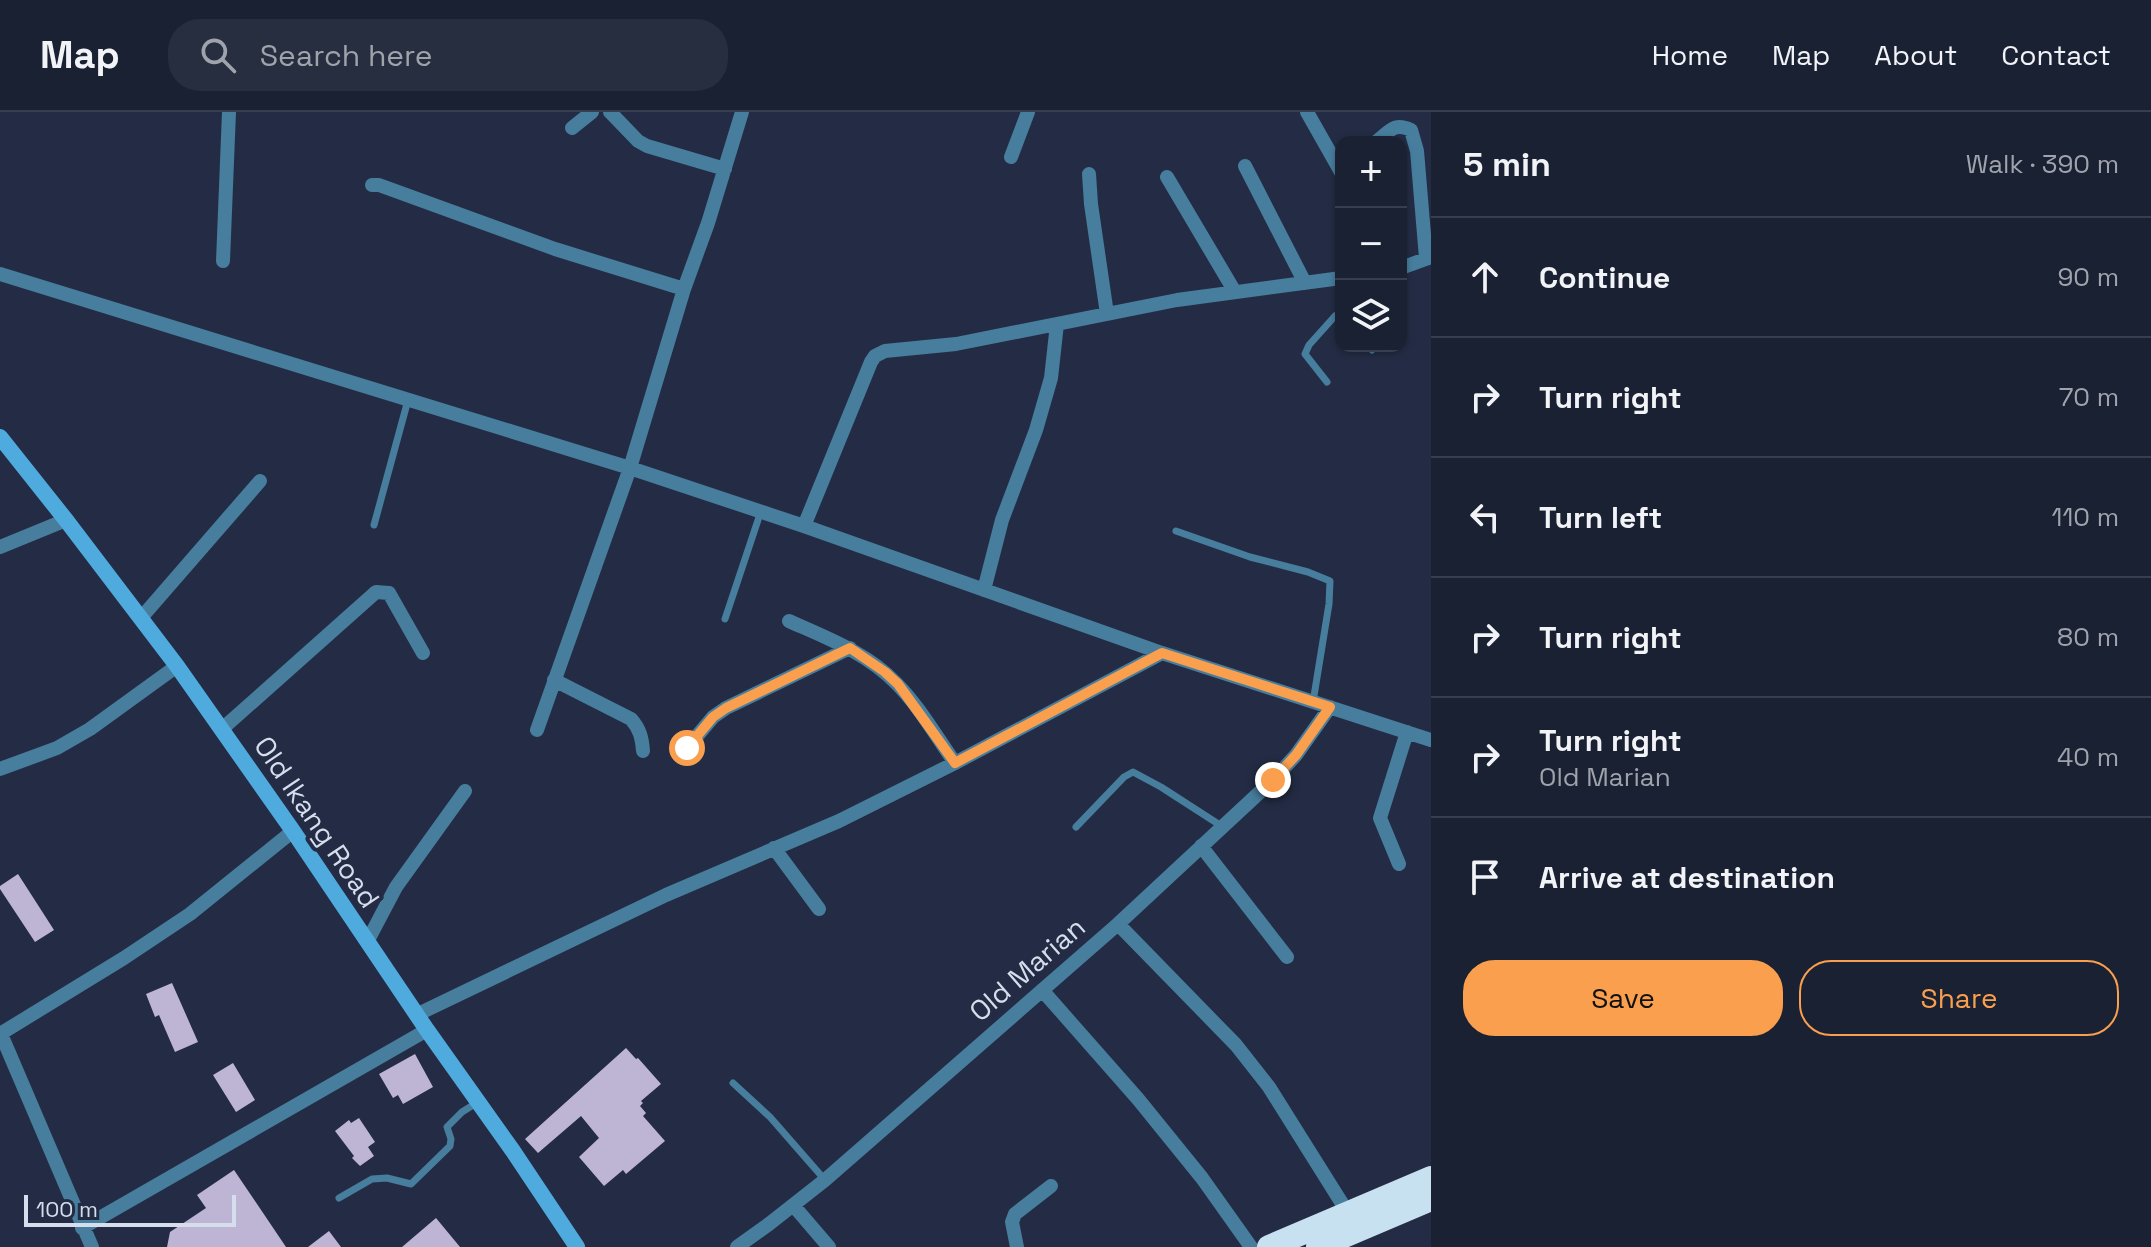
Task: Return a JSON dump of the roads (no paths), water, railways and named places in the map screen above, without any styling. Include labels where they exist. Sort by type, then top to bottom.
[{"type":"highway","points":[[1269,1247],[1431,1178]]},
{"type":"highway","points":[[1318,1247],[1431,1199]]},
{"type":"street","points":[[223,261],[229,112]]},
{"type":"street","points":[[572,128],[592,112]]},
{"type":"street","points":[[610,112],[647,146],[725,169]]},
{"type":"street","points":[[537,730],[630,468],[742,112]]},
{"type":"street","points":[[1011,157],[1028,112]]},
{"type":"street","points":[[1307,112],[1335,161]]},
{"type":"street","points":[[1384,136],[1395,127],[1411,130],[1417,151],[1429,258],[1407,266]]},
{"type":"street","points":[[1245,166],[1305,283]]},
{"type":"street","points":[[1089,174],[1107,314]]},
{"type":"street","points":[[1167,177],[1235,292]]},
{"type":"street","points":[[372,185],[555,249],[684,289]]},
{"type":"street","points":[[0,274],[630,468],[761,511],[1162,653],[1431,740]]},
{"type":"street","points":[[804,526],[871,362],[885,351],[956,344],[1177,300],[1335,279]]},
{"type":"street","points":[[984,590],[1002,520],[1036,430],[1051,378],[1057,324]]},
{"type":"street","name":"Old Ikang Road","points":[[0,437],[141,618],[222,729],[577,1247]]},
{"type":"street","points":[[141,618],[260,481]]},
{"type":"street","points":[[0,547],[66,520]]},
{"type":"street","points":[[222,729],[376,592],[389,593],[423,653]]},
{"type":"street","points":[[789,621],[850,648],[885,672],[898,684],[955,763]]},
{"type":"street","points":[[687,748],[713,717],[726,708],[850,648]]},
{"type":"street","points":[[416,1015],[666,895],[839,821],[1162,653]]},
{"type":"street","points":[[0,769],[57,748],[177,666]]},
{"type":"street","points":[[554,680],[631,719],[638,726],[643,751]]},
{"type":"street","name":"Old Marian","points":[[737,1247],[825,1180],[1118,924],[1273,780],[1296,755],[1330,707]]},
{"type":"street","points":[[1399,864],[1380,818],[1407,732]]},
{"type":"street","points":[[367,942],[396,887],[465,791]]},
{"type":"street","points":[[92,1247],[0,1034],[190,914],[293,831]]},
{"type":"street","points":[[1201,846],[1287,957]]},
{"type":"street","points":[[774,848],[819,909]]},
{"type":"street","points":[[1118,924],[1244,1055],[1269,1087],[1348,1213]]},
{"type":"street","points":[[1042,990],[1138,1099],[1202,1178],[1251,1247]]},
{"type":"street","points":[[82,1228],[427,1030]]},
{"type":"street","points":[[1017,1247],[1012,1222],[1015,1214],[1051,1186]]},
{"type":"street","points":[[793,1205],[829,1247]]},
{"type":"lane","points":[[1327,382],[1305,354],[1309,345],[1335,316]]},
{"type":"lane","points":[[374,525],[408,400]]},
{"type":"lane","points":[[725,619],[761,511]]},
{"type":"lane","points":[[1176,531],[1330,581],[1313,702]]},
{"type":"lane","points":[[1076,827],[1124,777],[1133,772],[1223,827]]},
{"type":"lane","points":[[733,1083],[770,1117],[825,1180]]},
{"type":"lane","points":[[339,1198],[372,1179],[387,1178],[411,1184],[450,1146],[447,1127],[478,1102]]}]
